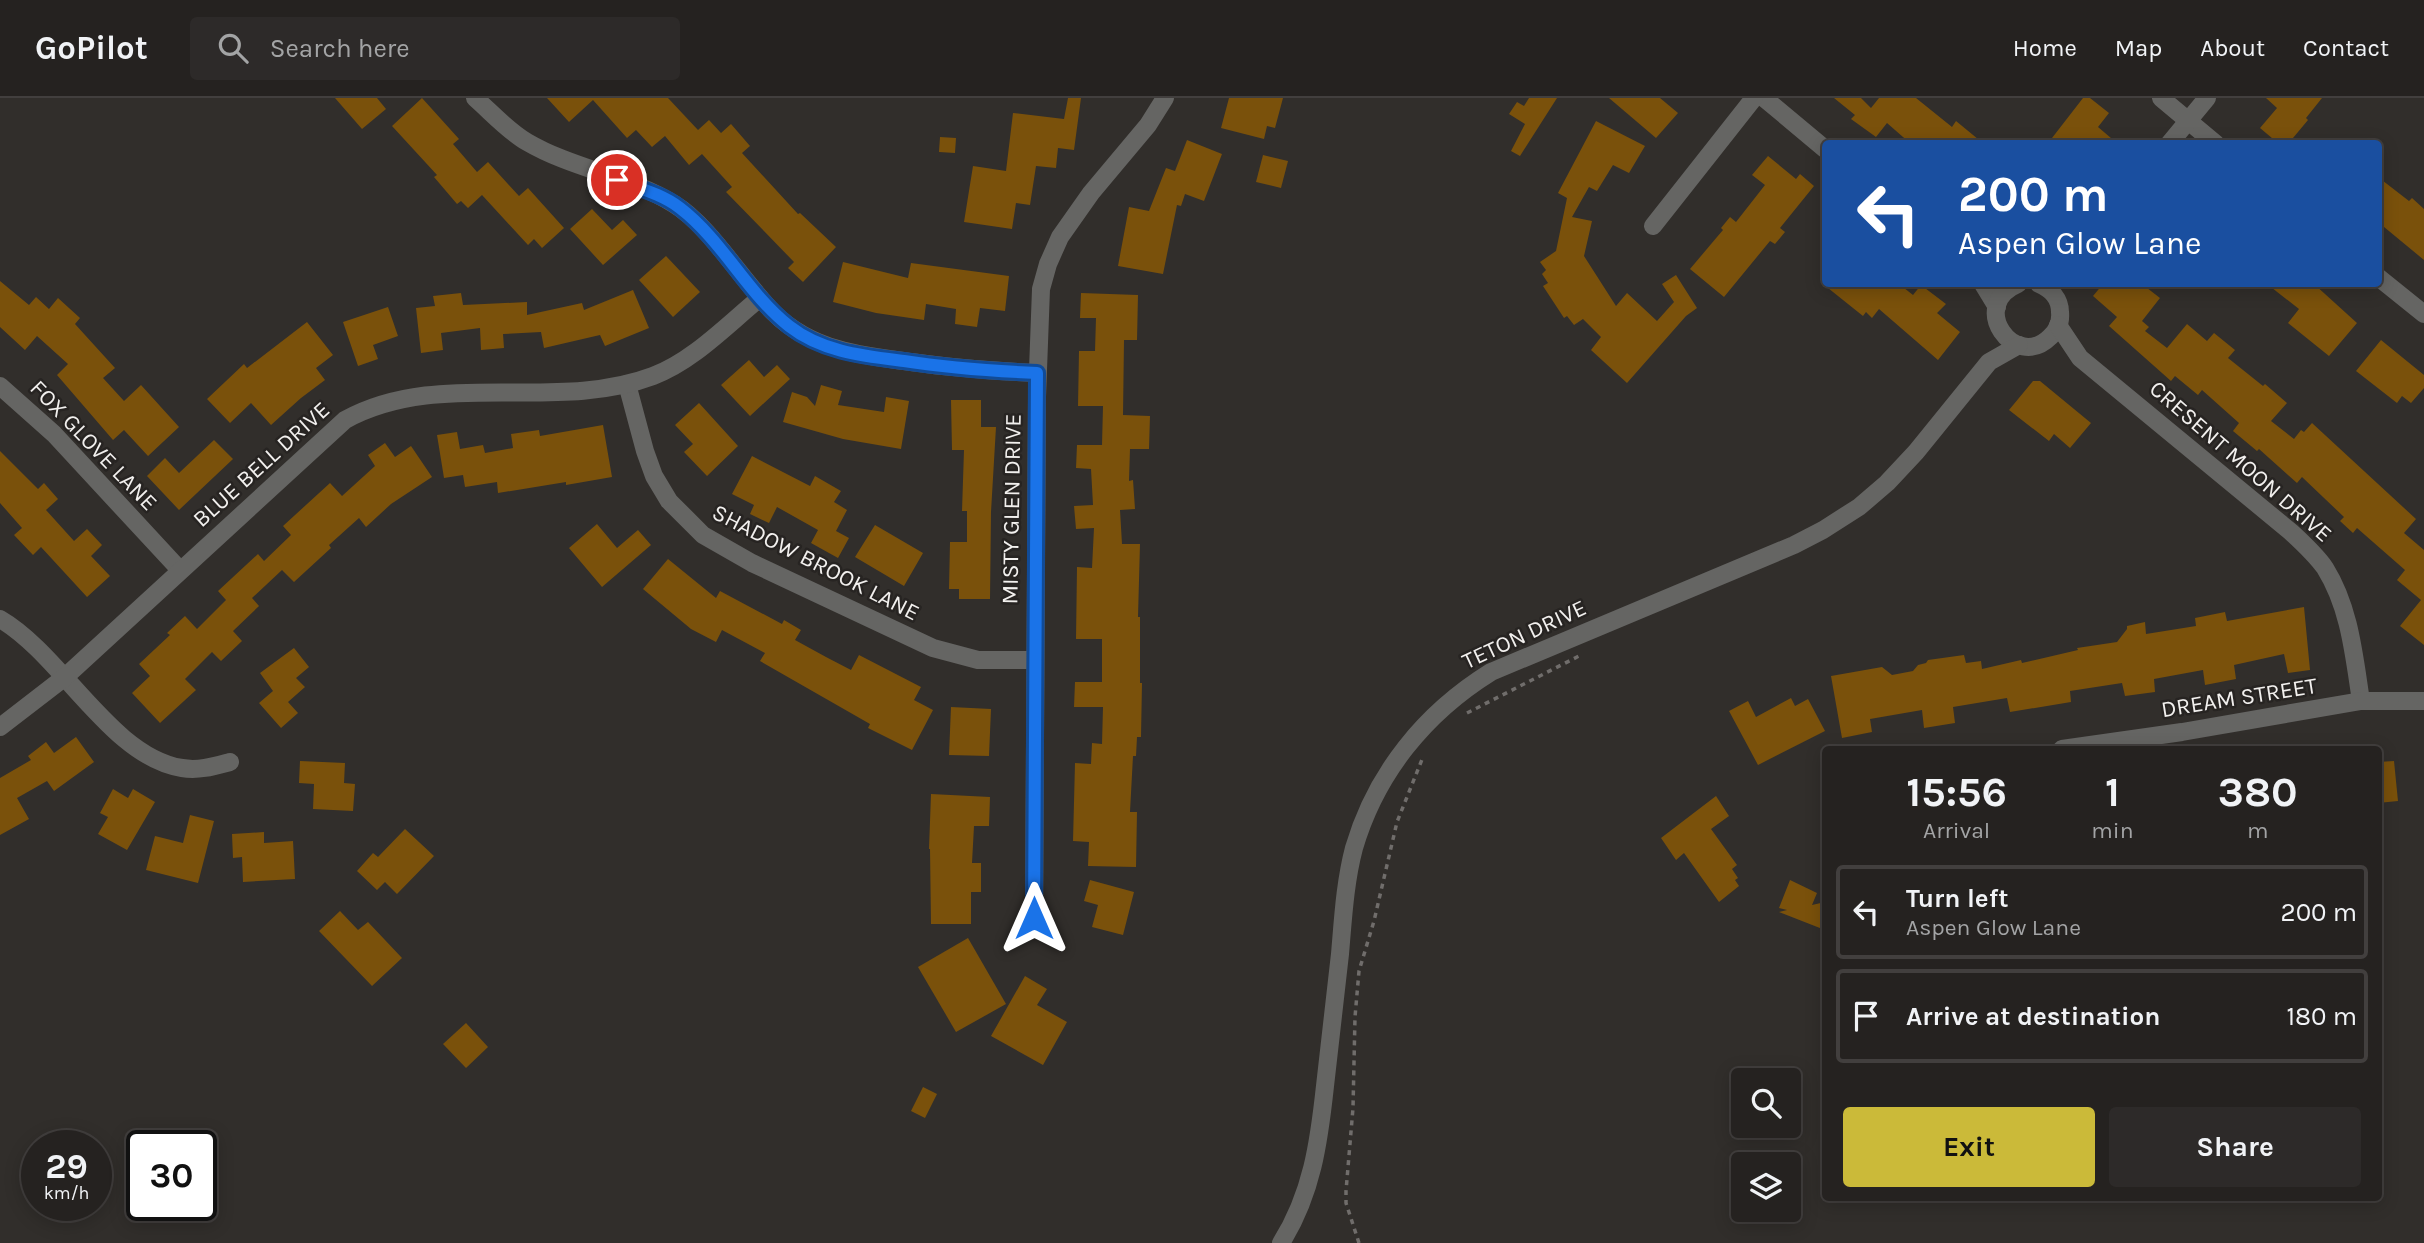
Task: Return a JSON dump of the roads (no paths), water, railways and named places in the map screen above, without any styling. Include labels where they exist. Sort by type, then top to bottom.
[{"type":"street","points":[[475,98],[527,142],[652,193],[680,208],[700,227],[775,314],[805,337],[847,353],[973,371],[1037,373]]},
{"type":"street","name":"MISTY GLEN DRIVE","points":[[1034,918],[1037,373],[1041,289],[1060,237],[1091,194],[1148,125],[1165,98]]},
{"type":"street","points":[[1653,226],[1754,98]]},
{"type":"street","points":[[1764,98],[1822,146]]},
{"type":"street","points":[[2161,98],[2211,140]]},
{"type":"street","points":[[2172,140],[2207,98]]},
{"type":"street","points":[[2382,280],[2424,314]]},
{"type":"street","points":[[1985,287],[1997,307]]},
{"type":"street","points":[[2011,287],[1997,307],[1996,318],[2000,330],[2005,337],[2019,345],[2031,346],[2052,336],[2058,325],[2058,302],[2062,287]]},
{"type":"street","points":[[2045,287],[2058,302]]},
{"type":"street","name":"BLUE BELL DRIVE","points":[[0,727],[65,677],[345,420],[365,410],[425,396],[573,391],[628,384],[681,362],[760,298]]},
{"type":"street","name":"CRESENT MOON DRIVE","points":[[2058,325],[2080,358],[2291,532],[2317,558],[2334,587],[2346,618],[2361,701]]},
{"type":"street","name":"TETON DRIVE","points":[[1281,1243],[1301,1205],[1318,1150],[1346,893],[1354,850],[1375,796],[1408,742],[1456,696],[1491,672],[1794,545],[1851,512],[1902,468],[1989,362],[2000,330]]},
{"type":"street","name":"CRESENT MOON DRIVE","points":[[2042,343],[2080,358]]},
{"type":"street","name":"TETON DRIVE","points":[[1989,362],[2019,345]]},
{"type":"street","name":"SHADOW BROOK LANE","points":[[628,384],[654,475],[669,501],[703,536],[752,563],[933,648],[978,660],[1034,660]]},
{"type":"street","name":"FOX GLOVE LANE","points":[[0,386],[54,434],[180,570]]},
{"type":"street","points":[[0,619],[27,638],[131,745],[157,761],[183,769],[230,762]]},
{"type":"street","name":"DREAM STREET","points":[[2102,746],[2183,740],[2361,701],[2424,701]]}]
